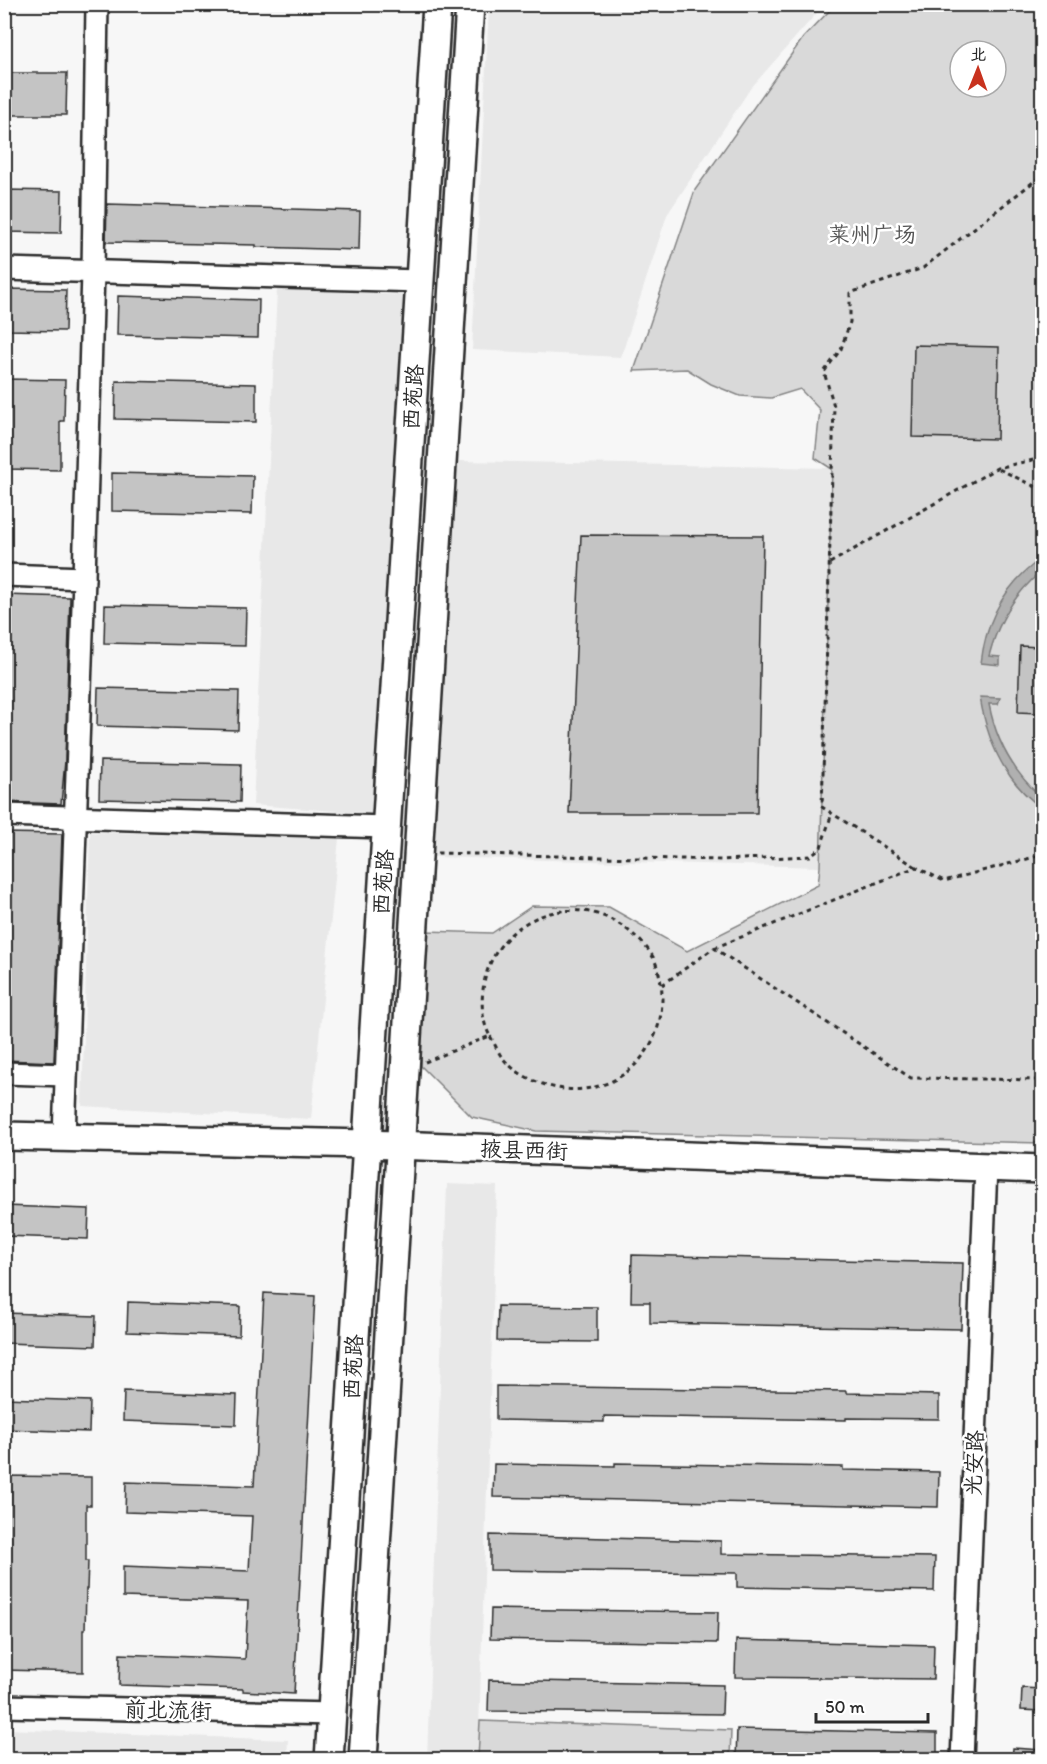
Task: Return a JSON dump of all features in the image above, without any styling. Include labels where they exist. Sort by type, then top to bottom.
[{"type":"main road","name":"西苑路","points":[[329,1760],[437,4]]},
{"type":"main road","name":"西苑路","points":[[363,1760],[471,4]]},
{"type":"main road","name":"掖县西街","points":[[4,1136],[400,1145],[1042,1168]]},
{"type":"street","points":[[64,1137],[93,272],[96,4]]},
{"type":"street","points":[[4,270],[420,281]]},
{"type":"street","points":[[4,575],[84,578]]},
{"type":"street","points":[[4,815],[386,827]]},
{"type":"street","points":[[4,1074],[66,1075]]},
{"type":"street","name":"光安路","points":[[962,1760],[986,1167]]},
{"type":"street","name":"前北流街","points":[[4,1706],[332,1714]]},
{"type":"path","points":[[1042,172],[1041,176],[923,268],[850,293],[850,322],[841,349],[824,372],[834,406],[822,807],[915,867],[944,881],[1042,855]]},
{"type":"path","points":[[830,563],[997,468],[1042,458]]},
{"type":"path","points":[[997,468],[1042,490]]},
{"type":"path","points":[[418,853],[721,860],[810,856],[821,847],[832,813]]},
{"type":"path","points":[[662,985],[714,948],[915,867]]},
{"type":"path","points":[[584,910],[612,918],[638,938],[653,957],[662,985],[663,1014],[654,1041],[636,1065],[613,1081],[583,1090],[553,1089],[524,1077],[501,1056],[490,1036],[486,1029],[481,999],[487,968],[502,942],[526,922],[555,911],[584,910]]},
{"type":"path","points":[[714,948],[911,1078],[1042,1080]]},
{"type":"path","points":[[404,1070],[490,1036]]},
{"type":"shaded area","points":[[489,5],[824,5],[750,89],[667,215],[621,357],[472,350]]},
{"type":"shaded area","points":[[277,289],[404,295],[374,814],[253,805]]},
{"type":"shaded area","points":[[458,461],[832,468],[820,867],[434,857]]},
{"type":"shaded area","points":[[1042,558],[1042,571],[1016,598],[997,631],[989,656],[1000,657],[1000,665],[981,663],[988,632],[1000,604],[1018,579]]},
{"type":"shaded area","points":[[980,697],[1000,698],[998,704],[989,704],[996,731],[1014,767],[1042,798],[1042,808],[1018,786],[1000,759],[987,729]]},
{"type":"shaded area","points":[[90,832],[339,838],[311,1119],[82,1106]]},
{"type":"shaded area","points":[[447,1184],[497,1186],[478,1759],[427,1760]]},
{"type":"shaded area","points":[[5,1729],[288,1740],[287,1759],[5,1759]]},
{"type":"green space","name":"莱州广场","points":[[835,5],[1042,5],[1042,1143],[536,1131],[472,1117],[421,1066],[425,931],[492,933],[532,906],[609,907],[687,951],[818,885],[832,469],[815,458],[820,410],[800,389],[771,398],[740,396],[711,384],[687,369],[634,371],[695,190],[803,38]]},
{"type":"green space","points":[[480,1721],[731,1730],[730,1759],[478,1759]]},
{"type":"building","points":[[4,73],[67,73],[66,115],[4,115]]},
{"type":"building","points":[[4,190],[62,191],[61,233],[4,232]]},
{"type":"building","points":[[107,204],[360,211],[359,250],[106,242]]},
{"type":"building","points":[[4,289],[66,290],[65,331],[4,330]]},
{"type":"building","points":[[118,296],[259,300],[258,338],[117,335]]},
{"type":"building","points":[[914,345],[999,347],[997,439],[912,437]]},
{"type":"building","points":[[4,379],[65,380],[64,421],[60,421],[60,470],[4,469]]},
{"type":"building","points":[[116,381],[256,384],[256,422],[115,419]]},
{"type":"building","points":[[112,473],[253,476],[252,514],[112,511]]},
{"type":"building","points":[[581,535],[763,536],[757,813],[569,813]]},
{"type":"building","points":[[4,595],[70,597],[65,761],[61,804],[4,802]]},
{"type":"building","points":[[105,605],[246,608],[245,646],[104,643]]},
{"type":"building","points":[[1020,646],[1039,647],[1038,657],[1042,657],[1042,705],[1039,705],[1039,713],[1018,712]]},
{"type":"building","points":[[98,688],[239,691],[238,730],[97,726]]},
{"type":"building","points":[[100,761],[241,764],[240,802],[99,799]]},
{"type":"building","points":[[4,833],[62,834],[54,1062],[4,1060]]},
{"type":"building","points":[[4,1206],[89,1209],[88,1239],[4,1236]]},
{"type":"building","points":[[632,1255],[963,1263],[961,1329],[650,1323],[650,1302],[631,1302]]},
{"type":"building","points":[[264,1293],[315,1296],[294,1694],[243,1691],[243,1689],[119,1685],[120,1654],[245,1659],[248,1601],[123,1597],[123,1566],[249,1571],[252,1516],[125,1512],[126,1482],[254,1486]]},
{"type":"building","points":[[128,1302],[240,1306],[239,1336],[127,1332]]},
{"type":"building","points":[[498,1306],[597,1307],[597,1342],[497,1341]]},
{"type":"building","points":[[4,1313],[96,1316],[95,1346],[4,1343]]},
{"type":"building","points":[[496,1386],[846,1391],[846,1393],[939,1395],[939,1419],[846,1418],[846,1420],[604,1416],[604,1422],[496,1420]]},
{"type":"building","points":[[124,1391],[237,1395],[236,1425],[123,1421]]},
{"type":"building","points":[[4,1398],[90,1401],[89,1432],[4,1429]]},
{"type":"building","points":[[615,1463],[843,1467],[843,1470],[939,1472],[938,1507],[493,1497],[494,1464],[615,1466]]},
{"type":"building","points":[[4,1476],[91,1477],[91,1505],[86,1505],[86,1561],[88,1561],[85,1630],[83,1630],[83,1672],[4,1670]]},
{"type":"building","points":[[490,1535],[721,1541],[721,1554],[935,1557],[934,1591],[737,1587],[737,1573],[490,1570]]},
{"type":"building","points":[[491,1609],[718,1612],[717,1643],[490,1639]]},
{"type":"building","points":[[736,1640],[934,1645],[933,1679],[735,1677]]},
{"type":"building","points":[[489,1680],[723,1685],[722,1714],[488,1711]]},
{"type":"building","points":[[1022,1688],[1042,1689],[1042,1711],[1021,1710]]},
{"type":"building","points":[[737,1729],[937,1733],[937,1760],[736,1760]]},
{"type":"building","points":[[1013,1748],[1042,1750],[1042,1760],[1012,1760]]}]
